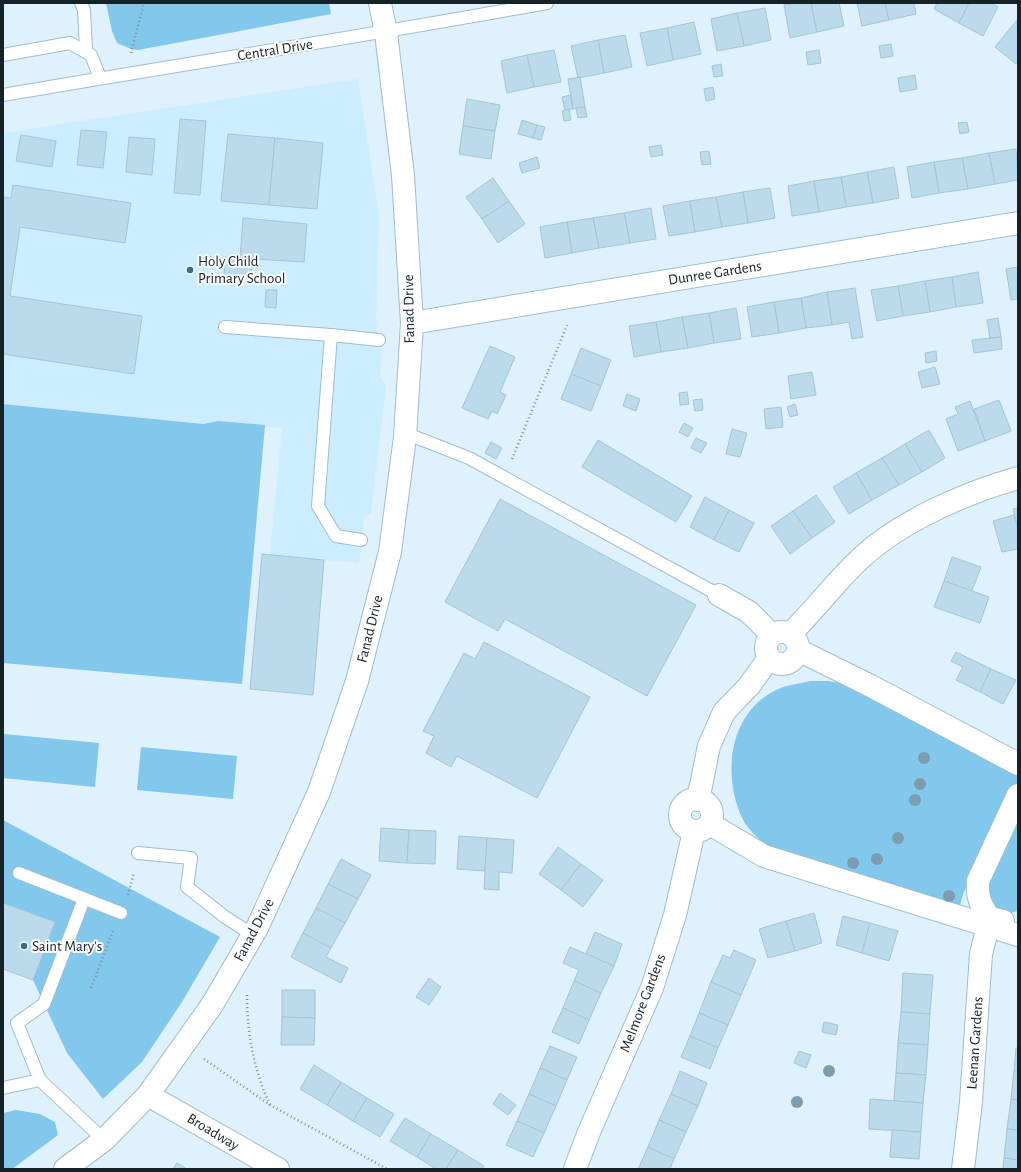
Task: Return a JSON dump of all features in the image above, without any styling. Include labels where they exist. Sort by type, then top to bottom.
[{"type":"street","name":"Fanad Drive","points":[[65,1169],[104,1140],[148,1095],[212,1005],[253,935],[319,792],[357,681],[390,552],[405,433],[412,323],[403,175],[386,33],[380,3]]},
{"type":"street","name":"Dunree Gardens","points":[[412,323],[1018,223]]},
{"type":"street","points":[[787,640],[796,656],[786,664],[774,662],[770,658],[766,646],[787,640],[861,557],[898,531],[951,501],[995,484],[1018,478]]},
{"type":"street","points":[[719,595],[748,612],[787,640],[1018,764]]},
{"type":"street","points":[[770,658],[749,686],[724,712],[709,746],[698,800],[692,800],[686,803],[680,813],[683,825],[702,828],[764,856],[989,922],[1018,935]]},
{"type":"street","points":[[989,922],[977,896],[978,881],[1018,795]]},
{"type":"street","name":"Melmore Gardens","points":[[575,1169],[652,988],[702,828]]},
{"type":"street","points":[[989,922],[1018,919]]},
{"type":"street","name":"Leenan Gardens","points":[[963,1169],[971,1102],[981,954],[989,922]]},
{"type":"street","name":"Broadway","points":[[148,1095],[278,1169]]},
{"type":"lane","points":[[81,3],[84,10],[86,50]]},
{"type":"lane","name":"Central Drive","points":[[3,95],[128,73],[386,33],[547,3]]},
{"type":"lane","points":[[3,55],[70,43],[86,50],[91,55],[100,78]]},
{"type":"lane","points":[[225,327],[379,340]]},
{"type":"lane","points":[[331,335],[318,506],[336,536],[361,540]]},
{"type":"lane","points":[[405,433],[468,458],[719,595]]},
{"type":"lane","points":[[138,853],[191,858],[187,887],[225,917],[253,935]]},
{"type":"lane","points":[[19,873],[121,913]]},
{"type":"lane","points":[[84,899],[44,1004],[17,1023],[40,1080],[104,1140]]},
{"type":"lane","points":[[3,1088],[40,1080]]},
{"type":"path","points":[[128,73],[131,49],[144,3]]},
{"type":"path","points":[[504,478],[579,295]]},
{"type":"path","points":[[228,978],[248,990],[247,1015],[251,1050],[263,1089],[270,1105]]},
{"type":"path","points":[[184,1046],[270,1105],[387,1169]]},
{"type":"shaded area","points":[[106,3],[329,3],[331,14],[138,50],[131,49],[117,43],[112,31]]},
{"type":"shaded area","name":"Holy Child Primary School","points":[[358,79],[379,217],[376,322],[382,357],[380,377],[386,386],[371,513],[364,517],[359,563],[270,555],[282,428],[218,421],[203,424],[3,404],[3,133]]},
{"type":"shaded area","points":[[3,404],[203,424],[218,421],[265,425],[242,684],[3,663]]},
{"type":"shaded area","points":[[810,681],[828,681],[863,687],[1018,775],[1018,781],[963,894],[959,909],[772,851],[756,837],[743,820],[736,803],[731,767],[733,748],[738,731],[747,715],[759,702],[774,691],[787,686]]},
{"type":"shaded area","points":[[4,734],[99,743],[95,787],[3,778]]},
{"type":"shaded area","points":[[141,747],[237,756],[233,799],[137,790]]},
{"type":"shaded area","points":[[1018,819],[1018,910],[1005,914],[992,909],[987,886]]},
{"type":"shaded area","points":[[3,820],[220,937],[182,1002],[142,1062],[103,1099],[67,1053],[33,980],[55,922],[3,903]]},
{"type":"shaded area","points":[[16,1110],[40,1114],[55,1122],[58,1135],[12,1169],[3,1169],[3,1113]]},
{"type":"building","points":[[811,3],[817,32],[790,38],[784,5]]},
{"type":"building","points":[[811,3],[839,3],[844,26],[817,32]]},
{"type":"building","points":[[857,3],[885,3],[889,20],[862,26]]},
{"type":"building","points":[[885,3],[914,3],[916,14],[889,20]]},
{"type":"building","points":[[937,3],[969,3],[959,23],[934,9]]},
{"type":"building","points":[[969,3],[991,3],[998,7],[983,36],[959,23]]},
{"type":"building","points":[[765,8],[771,40],[744,46],[737,13]]},
{"type":"building","points":[[737,13],[744,46],[717,51],[711,19]]},
{"type":"building","points":[[1017,20],[1018,61],[1016,64],[995,47]]},
{"type":"building","points":[[694,22],[701,54],[673,60],[667,28]]},
{"type":"building","points":[[667,28],[673,60],[647,66],[640,33]]},
{"type":"building","points":[[625,35],[632,67],[604,73],[598,40]]},
{"type":"building","points":[[598,40],[604,73],[578,78],[571,46]]},
{"type":"building","points":[[891,44],[893,56],[881,58],[879,46]]},
{"type":"building","points":[[554,50],[561,82],[534,87],[527,55]]},
{"type":"building","points":[[819,50],[821,63],[808,65],[806,52]]},
{"type":"building","points":[[527,55],[534,87],[507,93],[501,61]]},
{"type":"building","points":[[721,64],[723,76],[714,77],[712,66]]},
{"type":"building","points":[[915,75],[917,89],[900,92],[898,78]]},
{"type":"building","points":[[580,77],[585,107],[573,109],[568,79]]},
{"type":"building","points":[[713,87],[715,99],[706,101],[704,89]]},
{"type":"building","points":[[570,95],[573,109],[565,110],[562,97]]},
{"type":"building","points":[[467,99],[500,105],[495,131],[463,126]]},
{"type":"building","points":[[585,107],[587,117],[578,118],[576,108]]},
{"type":"building","points":[[569,109],[571,120],[564,121],[562,111]]},
{"type":"building","points":[[180,119],[206,121],[200,195],[174,193]]},
{"type":"building","points":[[522,120],[537,125],[533,138],[518,134]]},
{"type":"building","points":[[967,122],[969,132],[960,134],[958,123]]},
{"type":"building","points":[[537,125],[545,127],[541,140],[533,138]]},
{"type":"building","points":[[463,126],[495,131],[491,159],[459,154]]},
{"type":"building","points":[[81,130],[107,132],[103,168],[77,165]]},
{"type":"building","points":[[228,134],[275,138],[269,205],[221,201]]},
{"type":"building","points":[[21,135],[56,141],[52,167],[16,161]]},
{"type":"building","points":[[129,137],[155,139],[152,175],[126,172]]},
{"type":"building","points":[[275,138],[323,143],[317,209],[269,205]]},
{"type":"building","points":[[661,145],[663,155],[651,157],[649,147]]},
{"type":"building","points":[[1016,149],[1018,180],[995,184],[989,153]]},
{"type":"building","points":[[709,151],[711,164],[702,165],[700,152]]},
{"type":"building","points":[[989,153],[995,184],[968,189],[962,158]]},
{"type":"building","points":[[537,157],[540,168],[522,173],[519,163]]},
{"type":"building","points":[[962,158],[968,189],[939,193],[934,162]]},
{"type":"building","points":[[934,162],[939,193],[912,198],[907,167]]},
{"type":"building","points":[[894,167],[899,198],[873,203],[867,172]]},
{"type":"building","points":[[867,172],[873,203],[846,207],[841,177]]},
{"type":"building","points":[[841,177],[846,207],[819,212],[814,181]]},
{"type":"building","points":[[493,178],[509,201],[482,219],[466,197]]},
{"type":"building","points":[[814,181],[819,212],[792,216],[788,186]]},
{"type":"building","points":[[13,185],[131,203],[125,243],[20,227],[10,296],[142,316],[134,374],[3,354],[3,197],[11,198]]},
{"type":"building","points":[[770,188],[775,218],[748,223],[743,192]]},
{"type":"building","points":[[743,192],[748,223],[722,227],[716,197]]},
{"type":"building","points":[[716,197],[722,227],[695,232],[690,201]]},
{"type":"building","points":[[509,201],[525,224],[498,243],[482,219]]},
{"type":"building","points":[[690,201],[695,232],[669,236],[663,206]]},
{"type":"building","points":[[651,208],[656,239],[630,243],[624,213]]},
{"type":"building","points":[[624,213],[630,243],[599,248],[593,218]]},
{"type":"building","points":[[243,218],[307,224],[304,262],[240,258]]},
{"type":"building","points":[[593,218],[599,248],[572,253],[567,222]]},
{"type":"building","points":[[567,222],[572,253],[545,258],[540,227]]},
{"type":"building","points":[[225,257],[252,258],[251,277],[224,276]]},
{"type":"building","points":[[1018,267],[1018,299],[1011,300],[1006,269]]},
{"type":"building","points":[[978,272],[983,303],[956,307],[952,277]]},
{"type":"building","points":[[952,277],[956,307],[930,312],[925,281]]},
{"type":"building","points":[[925,281],[930,312],[903,316],[898,286]]},
{"type":"building","points":[[898,286],[903,316],[877,321],[871,290]]},
{"type":"building","points":[[855,288],[863,337],[852,339],[849,322],[832,325],[827,292]]},
{"type":"building","points":[[266,290],[277,290],[276,308],[265,307]]},
{"type":"building","points":[[827,292],[832,325],[806,328],[801,298]]},
{"type":"building","points":[[801,298],[806,328],[779,333],[774,302]]},
{"type":"building","points":[[774,302],[779,333],[752,337],[747,307]]},
{"type":"building","points":[[736,308],[741,339],[714,343],[709,313]]},
{"type":"building","points":[[709,313],[714,343],[688,348],[682,317]]},
{"type":"building","points":[[682,317],[688,348],[661,352],[656,322]]},
{"type":"building","points":[[998,318],[1001,337],[990,338],[987,320]]},
{"type":"building","points":[[656,322],[661,352],[634,357],[629,326]]},
{"type":"building","points":[[1001,337],[1002,349],[974,353],[972,340]]},
{"type":"building","points":[[490,346],[515,357],[500,392],[506,395],[497,414],[492,411],[488,419],[462,408]]},
{"type":"building","points":[[581,348],[611,360],[601,386],[571,374]]},
{"type":"building","points":[[936,351],[937,361],[926,363],[925,353]]},
{"type":"building","points":[[935,367],[940,384],[922,388],[918,372]]},
{"type":"building","points":[[812,372],[816,395],[791,399],[788,376]]},
{"type":"building","points":[[571,374],[601,386],[591,411],[561,399]]},
{"type":"building","points":[[687,392],[689,404],[680,405],[679,393]]},
{"type":"building","points":[[627,394],[640,399],[636,411],[623,406]]},
{"type":"building","points":[[702,399],[703,410],[695,411],[693,400]]},
{"type":"building","points":[[999,400],[1011,431],[985,441],[974,409]]},
{"type":"building","points":[[970,401],[985,441],[958,451],[946,419],[958,414],[955,407]]},
{"type":"building","points":[[795,404],[798,415],[790,417],[787,407]]},
{"type":"building","points":[[781,407],[783,427],[766,429],[764,409]]},
{"type":"building","points":[[684,423],[693,428],[688,437],[679,432]]},
{"type":"building","points":[[732,429],[747,433],[740,457],[726,454]]},
{"type":"building","points":[[929,430],[945,458],[922,472],[905,444]]},
{"type":"building","points":[[696,438],[707,443],[701,453],[691,448]]},
{"type":"building","points":[[598,440],[692,496],[676,522],[582,467]]},
{"type":"building","points":[[491,442],[502,448],[496,459],[485,453]]},
{"type":"building","points":[[905,444],[922,472],[899,485],[882,458]]},
{"type":"building","points":[[882,458],[899,485],[872,500],[856,473]]},
{"type":"building","points":[[856,473],[872,500],[849,514],[833,487]]},
{"type":"building","points":[[816,495],[835,522],[812,538],[793,511]]},
{"type":"building","points":[[705,497],[729,510],[714,540],[690,527]]},
{"type":"building","points":[[500,499],[696,605],[647,696],[505,619],[498,631],[445,602]]},
{"type":"building","points":[[1018,508],[1018,529],[1013,509]]},
{"type":"building","points":[[729,510],[754,523],[739,552],[714,540]]},
{"type":"building","points":[[793,511],[812,538],[790,554],[771,526]]},
{"type":"building","points":[[1014,515],[1018,529],[1018,549],[1002,552],[993,521]]},
{"type":"building","points":[[262,554],[324,560],[313,695],[250,689]]},
{"type":"building","points":[[952,557],[981,567],[972,591],[944,581]]},
{"type":"building","points":[[944,581],[989,597],[980,623],[934,607]]},
{"type":"building","points":[[484,642],[590,697],[537,798],[457,756],[451,767],[426,753],[434,736],[423,731],[464,653],[475,659]]},
{"type":"building","points":[[956,652],[991,669],[980,692],[956,680],[963,667],[951,661]]},
{"type":"building","points":[[991,669],[1016,680],[1003,704],[980,692]]},
{"type":"building","points":[[381,828],[409,830],[407,863],[379,861]]},
{"type":"building","points":[[409,830],[436,831],[435,864],[407,863]]},
{"type":"building","points":[[459,836],[487,838],[485,871],[457,869]]},
{"type":"building","points":[[487,838],[514,840],[512,873],[499,872],[499,890],[484,889]]},
{"type":"building","points":[[558,847],[581,864],[561,890],[539,874]]},
{"type":"building","points":[[341,859],[371,875],[358,899],[328,884]]},
{"type":"building","points":[[581,864],[603,880],[583,907],[561,890]]},
{"type":"building","points":[[328,884],[358,899],[345,923],[316,908]]},
{"type":"building","name":"Saint Mary's","points":[[3,903],[55,922],[33,980],[3,969]]},
{"type":"building","points":[[316,908],[345,923],[331,948],[303,933]]},
{"type":"building","points":[[814,913],[822,943],[795,951],[786,921]]},
{"type":"building","points":[[843,916],[870,923],[862,953],[836,945]]},
{"type":"building","points":[[786,921],[795,951],[768,958],[759,929]]},
{"type":"building","points":[[870,923],[898,931],[889,961],[862,953]]},
{"type":"building","points":[[595,932],[622,944],[614,966],[586,954]]},
{"type":"building","points":[[303,933],[331,948],[326,957],[348,968],[341,983],[291,957]]},
{"type":"building","points":[[570,947],[614,966],[601,993],[574,981],[579,970],[563,963]]},
{"type":"building","points":[[734,950],[756,960],[741,995],[711,982],[723,955],[730,958]]},
{"type":"building","points":[[903,973],[933,975],[930,1014],[901,1012]]},
{"type":"building","points":[[429,978],[441,987],[429,1005],[416,997]]},
{"type":"building","points":[[574,981],[601,993],[589,1020],[563,1008]]},
{"type":"building","points":[[711,982],[741,995],[728,1025],[699,1013]]},
{"type":"building","points":[[282,990],[315,990],[315,1018],[282,1017]]},
{"type":"building","points":[[563,1008],[589,1020],[579,1044],[552,1032]]},
{"type":"building","points":[[901,1012],[930,1014],[928,1045],[898,1043]]},
{"type":"building","points":[[699,1013],[728,1025],[718,1048],[690,1036]]},
{"type":"building","points":[[282,1017],[315,1018],[314,1045],[281,1045]]},
{"type":"building","points":[[824,1022],[838,1025],[836,1035],[822,1032]]},
{"type":"building","points":[[690,1036],[718,1048],[710,1069],[681,1057]]},
{"type":"building","points":[[898,1043],[928,1045],[926,1075],[896,1073]]},
{"type":"building","points":[[550,1046],[577,1057],[567,1080],[540,1068]]},
{"type":"building","points":[[1016,1048],[1018,1048],[1018,1071],[1014,1071]]},
{"type":"building","points":[[799,1051],[811,1055],[806,1068],[794,1063]]},
{"type":"building","points":[[314,1065],[341,1082],[327,1105],[300,1089]]},
{"type":"building","points":[[540,1068],[567,1080],[556,1106],[529,1094]]},
{"type":"building","points":[[680,1071],[707,1083],[698,1106],[671,1094]]},
{"type":"building","points":[[1014,1071],[1018,1071],[1018,1100],[1011,1099]]},
{"type":"building","points":[[896,1073],[926,1075],[923,1103],[894,1101]]},
{"type":"building","points":[[341,1082],[367,1098],[353,1121],[327,1105]]},
{"type":"building","points":[[500,1093],[516,1105],[508,1115],[493,1104]]},
{"type":"building","points":[[529,1094],[556,1106],[544,1133],[517,1121]]},
{"type":"building","points":[[671,1094],[698,1106],[686,1132],[659,1120]]},
{"type":"building","points":[[367,1098],[394,1114],[380,1137],[353,1121]]},
{"type":"building","points":[[870,1099],[923,1103],[921,1132],[869,1129]]},
{"type":"building","points":[[1011,1099],[1018,1100],[1018,1130],[1007,1129]]},
{"type":"building","points":[[405,1118],[431,1134],[417,1157],[390,1141]]},
{"type":"building","points":[[659,1120],[686,1132],[674,1159],[648,1147]]},
{"type":"building","points":[[517,1121],[544,1133],[533,1157],[506,1145]]},
{"type":"building","points":[[1007,1129],[1018,1130],[1018,1160],[1004,1158]]},
{"type":"building","points":[[892,1130],[921,1132],[919,1159],[890,1157]]},
{"type":"building","points":[[431,1134],[458,1150],[446,1169],[436,1169],[417,1157]]},
{"type":"building","points":[[648,1147],[674,1159],[670,1169],[638,1169]]},
{"type":"building","points":[[458,1150],[484,1166],[482,1169],[446,1169]]},
{"type":"building","points":[[1004,1158],[1018,1160],[1018,1169],[1003,1169]]},
{"type":"building","points":[[177,1163],[187,1169],[173,1169]]},
{"type":"place","name":"Holy Child Primary School","points":[[190,270]]},
{"type":"place","name":"Saint Mary's","points":[[24,946]]}]
